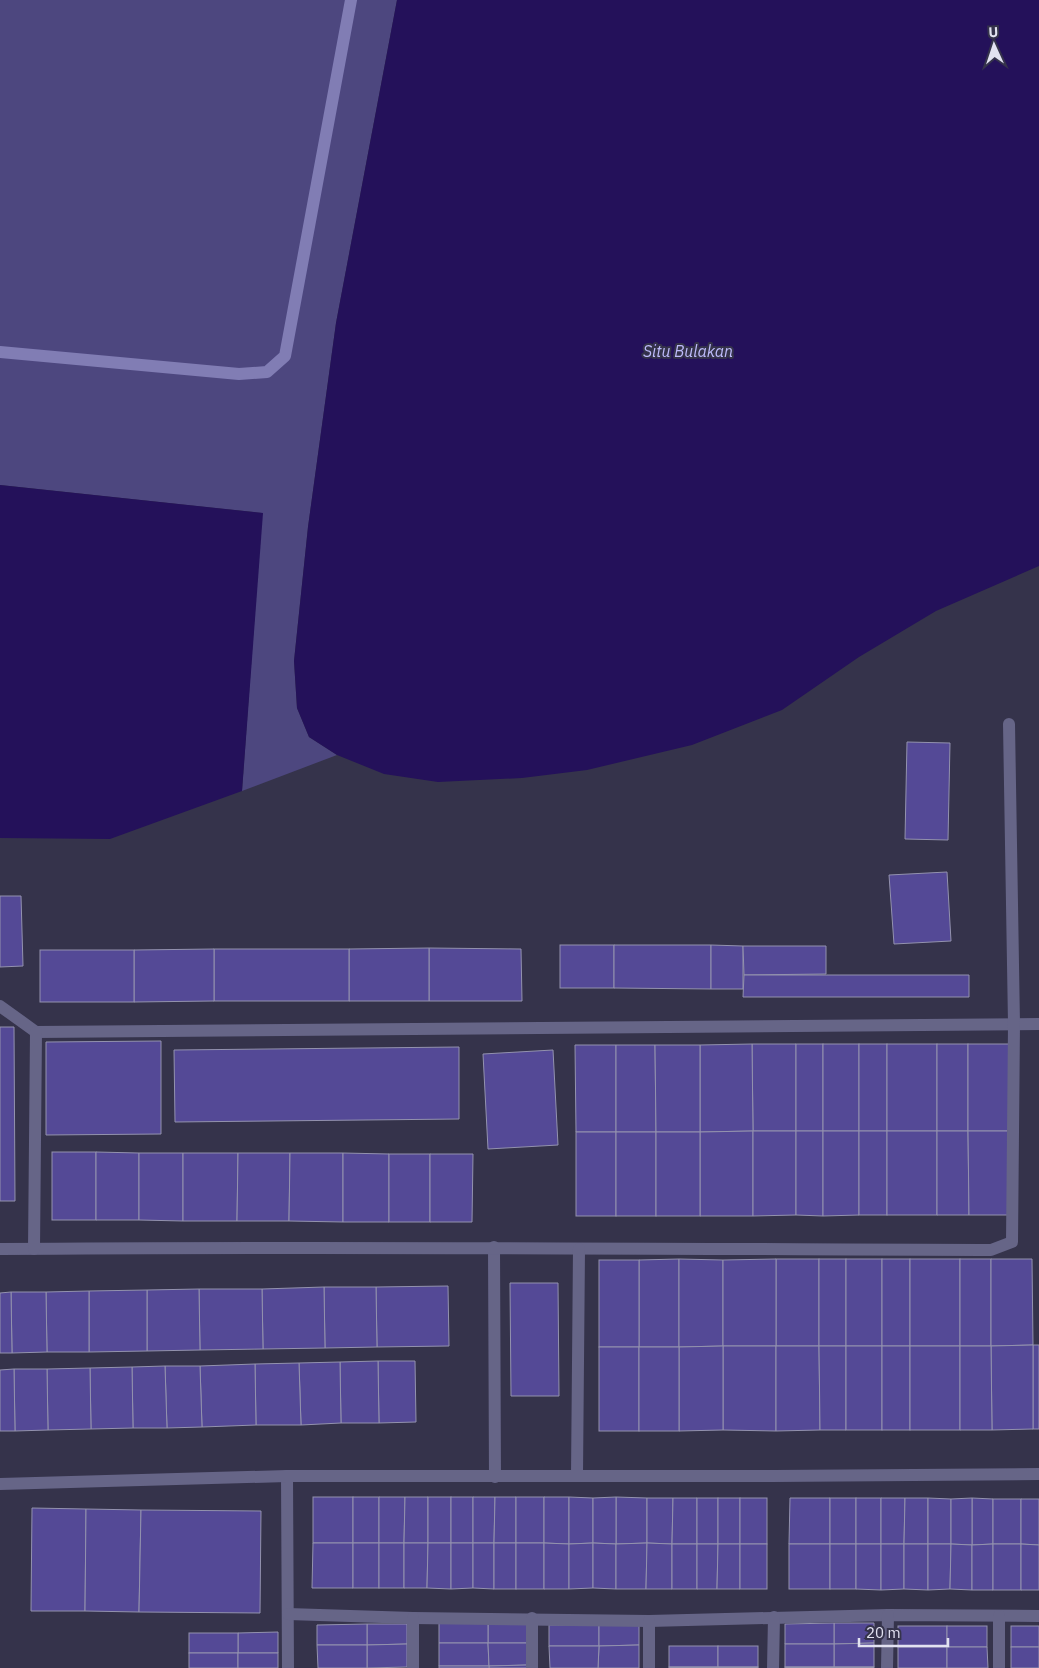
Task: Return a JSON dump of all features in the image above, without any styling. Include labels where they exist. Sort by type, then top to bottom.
[{"type":"street","points":[[0,352],[239,374],[267,372],[285,356],[351,0]]},
{"type":"street","points":[[0,1249],[494,1247],[991,1250],[1012,1242],[1014,1024],[1009,724]]},
{"type":"street","points":[[0,1006],[36,1032],[1039,1024]]},
{"type":"street","points":[[34,1248],[36,1032]]},
{"type":"street","points":[[494,1247],[495,1477]]},
{"type":"street","points":[[577,1475],[579,1249]]},
{"type":"street","points":[[0,1484],[287,1476],[495,1477],[577,1475],[1039,1474]]},
{"type":"street","points":[[287,1476],[288,1668]]},
{"type":"street","points":[[288,1614],[413,1618],[532,1618],[649,1621],[888,1615],[1039,1616]]},
{"type":"street","points":[[887,1668],[888,1615]]},
{"type":"street","points":[[998,1616],[999,1668]]},
{"type":"street","points":[[773,1668],[774,1617]]},
{"type":"street","points":[[413,1618],[414,1668]]},
{"type":"street","points":[[532,1618],[532,1668]]},
{"type":"street","points":[[649,1621],[649,1668]]},
{"type":"shaded area","points":[[0,0],[397,0],[336,323],[308,527],[294,661],[297,708],[309,737],[337,755],[242,791],[262,513],[0,485]]},
{"type":"water","name":"Situ Bulakan","points":[[397,0],[1039,0],[1039,566],[936,611],[859,657],[782,710],[692,745],[587,770],[522,778],[438,782],[384,774],[337,755],[309,737],[297,708],[294,661],[308,527],[336,323]]},
{"type":"water","points":[[0,485],[263,513],[242,791],[110,839],[0,838]]},
{"type":"building","points":[[907,742],[950,743],[948,840],[905,839]]},
{"type":"building","points":[[947,872],[951,941],[894,944],[889,875]]},
{"type":"building","points":[[0,896],[21,896],[23,966],[0,967]]},
{"type":"building","points":[[560,945],[614,945],[614,988],[560,988]]},
{"type":"building","points":[[614,945],[711,945],[711,989],[614,988]]},
{"type":"building","points":[[711,945],[743,946],[743,989],[711,989]]},
{"type":"building","points":[[743,946],[826,946],[826,974],[744,975]]},
{"type":"building","points":[[429,948],[521,949],[522,1001],[429,1001]]},
{"type":"building","points":[[429,948],[429,1001],[349,1001],[349,949]]},
{"type":"building","points":[[214,949],[349,949],[349,1001],[214,1001]]},
{"type":"building","points":[[214,949],[214,1001],[134,1002],[134,950]]},
{"type":"building","points":[[40,950],[134,950],[134,1002],[40,1002]]},
{"type":"building","points":[[744,975],[969,975],[969,997],[743,997]]},
{"type":"building","points":[[0,1027],[14,1027],[15,1201],[0,1201]]},
{"type":"building","points":[[161,1041],[161,1134],[46,1135],[46,1042]]},
{"type":"building","points":[[752,1044],[796,1044],[796,1131],[753,1131]]},
{"type":"building","points":[[752,1044],[753,1131],[700,1132],[700,1045]]},
{"type":"building","points":[[796,1044],[823,1044],[823,1131],[796,1131]]},
{"type":"building","points":[[823,1044],[859,1044],[859,1131],[823,1131]]},
{"type":"building","points":[[859,1044],[887,1044],[887,1131],[859,1131]]},
{"type":"building","points":[[887,1044],[937,1044],[937,1131],[887,1131]]},
{"type":"building","points":[[937,1044],[968,1044],[968,1131],[937,1131]]},
{"type":"building","points":[[968,1044],[1009,1044],[1009,1131],[968,1131]]},
{"type":"building","points":[[575,1045],[616,1045],[616,1132],[576,1132]]},
{"type":"building","points":[[616,1045],[655,1045],[656,1132],[616,1132]]},
{"type":"building","points":[[655,1045],[700,1045],[700,1132],[656,1132]]},
{"type":"building","points":[[459,1047],[459,1119],[175,1122],[174,1050]]},
{"type":"building","points":[[553,1050],[558,1145],[488,1149],[483,1054]]},
{"type":"building","points":[[753,1131],[753,1216],[700,1216],[700,1132]]},
{"type":"building","points":[[753,1131],[796,1131],[796,1215],[753,1216]]},
{"type":"building","points":[[796,1131],[823,1131],[823,1216],[796,1215]]},
{"type":"building","points":[[823,1131],[859,1131],[859,1215],[823,1216]]},
{"type":"building","points":[[859,1131],[887,1131],[887,1215],[859,1215]]},
{"type":"building","points":[[887,1131],[937,1131],[937,1215],[887,1215]]},
{"type":"building","points":[[937,1131],[968,1131],[969,1215],[937,1215]]},
{"type":"building","points":[[968,1131],[1009,1131],[1010,1215],[969,1215]]},
{"type":"building","points":[[576,1132],[616,1132],[616,1216],[576,1216]]},
{"type":"building","points":[[616,1132],[656,1132],[656,1216],[616,1216]]},
{"type":"building","points":[[656,1132],[700,1132],[700,1216],[656,1216]]},
{"type":"building","points":[[52,1152],[96,1152],[96,1220],[52,1220]]},
{"type":"building","points":[[96,1152],[139,1153],[139,1220],[96,1220]]},
{"type":"building","points":[[139,1153],[183,1153],[183,1221],[139,1220]]},
{"type":"building","points":[[183,1153],[238,1153],[237,1221],[183,1221]]},
{"type":"building","points":[[238,1153],[290,1153],[289,1221],[237,1221]]},
{"type":"building","points":[[290,1153],[343,1153],[343,1222],[289,1221]]},
{"type":"building","points":[[343,1153],[389,1154],[389,1222],[343,1222]]},
{"type":"building","points":[[389,1154],[430,1154],[430,1222],[389,1222]]},
{"type":"building","points":[[430,1154],[473,1154],[472,1222],[430,1222]]},
{"type":"building","points":[[679,1259],[679,1347],[639,1347],[639,1260]]},
{"type":"building","points":[[679,1259],[723,1260],[723,1346],[679,1347]]},
{"type":"building","points":[[776,1259],[819,1259],[819,1346],[776,1346]]},
{"type":"building","points":[[776,1259],[776,1346],[723,1346],[723,1260]]},
{"type":"building","points":[[819,1259],[846,1259],[846,1346],[819,1346]]},
{"type":"building","points":[[846,1259],[882,1259],[882,1346],[846,1346]]},
{"type":"building","points":[[882,1259],[910,1259],[910,1346],[882,1346]]},
{"type":"building","points":[[910,1259],[960,1259],[960,1346],[910,1346]]},
{"type":"building","points":[[960,1259],[991,1259],[991,1346],[960,1346]]},
{"type":"building","points":[[991,1259],[1032,1259],[1033,1345],[991,1346]]},
{"type":"building","points":[[599,1260],[639,1260],[639,1347],[599,1347]]},
{"type":"building","points":[[510,1283],[558,1283],[559,1396],[511,1396]]},
{"type":"building","points":[[448,1286],[449,1346],[377,1347],[376,1287]]},
{"type":"building","points":[[324,1287],[376,1287],[377,1347],[325,1348]]},
{"type":"building","points":[[324,1287],[325,1348],[263,1349],[262,1289]]},
{"type":"building","points":[[199,1289],[262,1289],[263,1349],[200,1350]]},
{"type":"building","points":[[199,1289],[200,1350],[147,1351],[147,1290]]},
{"type":"building","points":[[147,1290],[147,1351],[89,1352],[89,1291]]},
{"type":"building","points":[[89,1291],[89,1352],[47,1352],[46,1292]]},
{"type":"building","points":[[11,1292],[46,1292],[47,1352],[12,1353]]},
{"type":"building","points":[[11,1292],[12,1353],[0,1353],[0,1293]]},
{"type":"building","points":[[1033,1345],[1039,1345],[1039,1429],[1033,1429]]},
{"type":"building","points":[[1033,1345],[1033,1429],[992,1430],[991,1346]]},
{"type":"building","points":[[723,1346],[776,1346],[776,1431],[723,1430]]},
{"type":"building","points":[[723,1346],[723,1430],[679,1431],[679,1347]]},
{"type":"building","points":[[776,1346],[819,1346],[820,1430],[776,1431]]},
{"type":"building","points":[[819,1346],[846,1346],[846,1430],[820,1430]]},
{"type":"building","points":[[846,1346],[882,1346],[882,1430],[846,1430]]},
{"type":"building","points":[[882,1346],[910,1346],[910,1430],[882,1430]]},
{"type":"building","points":[[910,1346],[960,1346],[960,1430],[910,1430]]},
{"type":"building","points":[[960,1346],[991,1346],[992,1430],[960,1430]]},
{"type":"building","points":[[599,1347],[639,1347],[639,1431],[599,1431]]},
{"type":"building","points":[[639,1347],[679,1347],[679,1431],[639,1431]]},
{"type":"building","points":[[378,1361],[415,1361],[416,1422],[379,1423]]},
{"type":"building","points":[[378,1361],[379,1423],[341,1423],[340,1362]]},
{"type":"building","points":[[340,1362],[341,1423],[301,1425],[299,1363]]},
{"type":"building","points":[[299,1363],[301,1425],[256,1425],[255,1364]]},
{"type":"building","points":[[255,1364],[256,1425],[202,1427],[200,1366]]},
{"type":"building","points":[[165,1366],[200,1366],[202,1427],[167,1428]]},
{"type":"building","points":[[165,1366],[167,1428],[133,1428],[132,1367]]},
{"type":"building","points":[[132,1367],[133,1428],[91,1429],[90,1368]]},
{"type":"building","points":[[90,1368],[91,1429],[48,1430],[47,1369]]},
{"type":"building","points":[[14,1369],[47,1369],[48,1430],[15,1431]]},
{"type":"building","points":[[14,1369],[15,1431],[0,1431],[0,1370]]},
{"type":"building","points":[[313,1497],[353,1497],[353,1543],[313,1543]]},
{"type":"building","points":[[353,1497],[379,1497],[379,1543],[353,1543]]},
{"type":"building","points":[[379,1497],[405,1497],[404,1543],[379,1543]]},
{"type":"building","points":[[405,1497],[428,1497],[428,1543],[404,1543]]},
{"type":"building","points":[[428,1497],[451,1497],[451,1543],[428,1543]]},
{"type":"building","points":[[451,1497],[473,1497],[473,1543],[451,1543]]},
{"type":"building","points":[[473,1497],[495,1497],[494,1543],[473,1543]]},
{"type":"building","points":[[495,1497],[516,1497],[516,1543],[494,1543]]},
{"type":"building","points":[[516,1497],[544,1497],[544,1543],[516,1543]]},
{"type":"building","points":[[544,1497],[569,1497],[569,1544],[544,1543]]},
{"type":"building","points":[[569,1497],[593,1498],[593,1543],[569,1544]]},
{"type":"building","points":[[616,1497],[647,1498],[647,1543],[616,1544]]},
{"type":"building","points":[[616,1497],[616,1544],[593,1543],[593,1498]]},
{"type":"building","points":[[647,1498],[673,1498],[672,1544],[647,1543]]},
{"type":"building","points":[[673,1498],[697,1498],[697,1544],[672,1544]]},
{"type":"building","points":[[697,1498],[718,1498],[718,1544],[697,1544]]},
{"type":"building","points":[[718,1498],[740,1498],[740,1544],[718,1544]]},
{"type":"building","points":[[740,1498],[767,1498],[767,1544],[740,1544]]},
{"type":"building","points":[[790,1498],[830,1498],[830,1544],[789,1544]]},
{"type":"building","points":[[830,1498],[856,1498],[856,1544],[830,1544]]},
{"type":"building","points":[[856,1498],[881,1498],[881,1544],[856,1544]]},
{"type":"building","points":[[881,1498],[905,1498],[904,1544],[881,1544]]},
{"type":"building","points":[[905,1498],[928,1498],[928,1544],[904,1544]]},
{"type":"building","points":[[928,1498],[951,1499],[951,1544],[928,1544]]},
{"type":"building","points":[[972,1498],[993,1499],[993,1544],[972,1545]]},
{"type":"building","points":[[972,1498],[972,1545],[951,1544],[951,1499]]},
{"type":"building","points":[[993,1499],[1021,1499],[1021,1544],[993,1544]]},
{"type":"building","points":[[1021,1499],[1039,1499],[1039,1545],[1021,1544]]},
{"type":"building","points":[[32,1508],[86,1509],[85,1611],[31,1611]]},
{"type":"building","points":[[86,1509],[141,1510],[139,1612],[85,1611]]},
{"type":"building","points":[[141,1510],[261,1511],[260,1613],[139,1612]]},
{"type":"building","points":[[313,1543],[353,1543],[353,1588],[312,1588]]},
{"type":"building","points":[[353,1543],[379,1543],[379,1588],[353,1588]]},
{"type":"building","points":[[379,1543],[404,1543],[404,1588],[379,1588]]},
{"type":"building","points":[[404,1543],[428,1543],[427,1588],[404,1588]]},
{"type":"building","points":[[428,1543],[451,1543],[451,1589],[427,1588]]},
{"type":"building","points":[[451,1543],[473,1543],[473,1588],[451,1589]]},
{"type":"building","points":[[473,1543],[494,1543],[494,1589],[473,1588]]},
{"type":"building","points":[[494,1543],[516,1543],[516,1589],[494,1589]]},
{"type":"building","points":[[516,1543],[544,1543],[544,1589],[516,1589]]},
{"type":"building","points":[[544,1543],[569,1544],[569,1589],[544,1589]]},
{"type":"building","points":[[593,1543],[593,1588],[569,1589],[569,1544]]},
{"type":"building","points":[[593,1543],[616,1544],[616,1589],[593,1588]]},
{"type":"building","points":[[647,1543],[646,1589],[616,1589],[616,1544]]},
{"type":"building","points":[[647,1543],[672,1544],[672,1589],[646,1589]]},
{"type":"building","points":[[672,1544],[697,1544],[697,1589],[672,1589]]},
{"type":"building","points":[[697,1544],[718,1544],[717,1589],[697,1589]]},
{"type":"building","points":[[718,1544],[740,1544],[740,1589],[717,1589]]},
{"type":"building","points":[[740,1544],[767,1544],[767,1589],[740,1589]]},
{"type":"building","points":[[789,1544],[830,1544],[830,1589],[789,1589]]},
{"type":"building","points":[[830,1544],[856,1544],[856,1589],[830,1589]]},
{"type":"building","points":[[856,1544],[881,1544],[881,1590],[856,1589]]},
{"type":"building","points":[[881,1544],[904,1544],[904,1589],[881,1590]]},
{"type":"building","points":[[904,1544],[928,1544],[928,1590],[904,1589]]},
{"type":"building","points":[[928,1544],[951,1544],[950,1589],[928,1590]]},
{"type":"building","points":[[951,1544],[972,1545],[972,1590],[950,1589]]},
{"type":"building","points":[[993,1544],[993,1590],[972,1590],[972,1545]]},
{"type":"building","points":[[993,1544],[1021,1544],[1021,1590],[993,1590]]},
{"type":"building","points":[[1021,1544],[1039,1545],[1039,1590],[1021,1590]]},
{"type":"building","points":[[488,1622],[529,1622],[529,1643],[488,1643]]},
{"type":"building","points":[[488,1622],[488,1643],[439,1643],[439,1623]]},
{"type":"building","points":[[834,1623],[874,1623],[874,1643],[834,1644]]},
{"type":"building","points":[[834,1623],[834,1644],[785,1644],[785,1624]]},
{"type":"building","points":[[367,1624],[407,1624],[407,1644],[367,1645]]},
{"type":"building","points":[[367,1624],[367,1645],[317,1645],[317,1625]]},
{"type":"building","points":[[549,1625],[599,1625],[599,1646],[549,1646]]},
{"type":"building","points":[[599,1625],[639,1625],[639,1645],[599,1646]]},
{"type":"building","points":[[898,1626],[947,1626],[947,1647],[898,1647]]},
{"type":"building","points":[[947,1626],[987,1626],[987,1647],[947,1647]]},
{"type":"building","points":[[1011,1626],[1039,1626],[1039,1647],[1011,1647]]},
{"type":"building","points":[[278,1632],[278,1653],[238,1653],[238,1633]]},
{"type":"building","points":[[189,1633],[238,1633],[238,1653],[189,1653]]},
{"type":"building","points":[[439,1643],[488,1643],[489,1666],[439,1666]]},
{"type":"building","points":[[488,1643],[529,1643],[528,1665],[489,1666]]},
{"type":"building","points":[[874,1643],[874,1667],[834,1667],[834,1644]]},
{"type":"building","points":[[407,1644],[407,1667],[367,1668],[367,1645]]},
{"type":"building","points":[[785,1644],[834,1644],[834,1667],[785,1667]]},
{"type":"building","points":[[317,1645],[367,1645],[367,1668],[318,1668]]},
{"type":"building","points":[[639,1645],[639,1668],[598,1668],[599,1646]]},
{"type":"building","points":[[549,1646],[599,1646],[598,1668],[550,1668]]},
{"type":"building","points":[[669,1646],[718,1646],[718,1667],[669,1667]]},
{"type":"building","points":[[718,1646],[758,1646],[758,1667],[718,1667]]},
{"type":"building","points":[[898,1647],[947,1647],[947,1668],[898,1668]]},
{"type":"building","points":[[947,1647],[987,1647],[988,1668],[947,1668]]},
{"type":"building","points":[[1011,1647],[1039,1647],[1039,1668],[1011,1668]]},
{"type":"building","points":[[189,1653],[238,1653],[238,1668],[189,1668]]},
{"type":"building","points":[[238,1653],[278,1653],[278,1668],[238,1668]]},
{"type":"building","points":[[528,1665],[528,1668],[489,1668],[489,1666]]},
{"type":"building","points":[[439,1666],[489,1666],[489,1668],[439,1668]]},
{"type":"building","points":[[718,1667],[718,1668],[669,1668]]},
{"type":"building","points":[[758,1667],[758,1668],[718,1668]]},
{"type":"building","points":[[834,1667],[834,1668],[785,1668]]},
{"type":"building","points":[[874,1667],[874,1668],[834,1668]]}]
